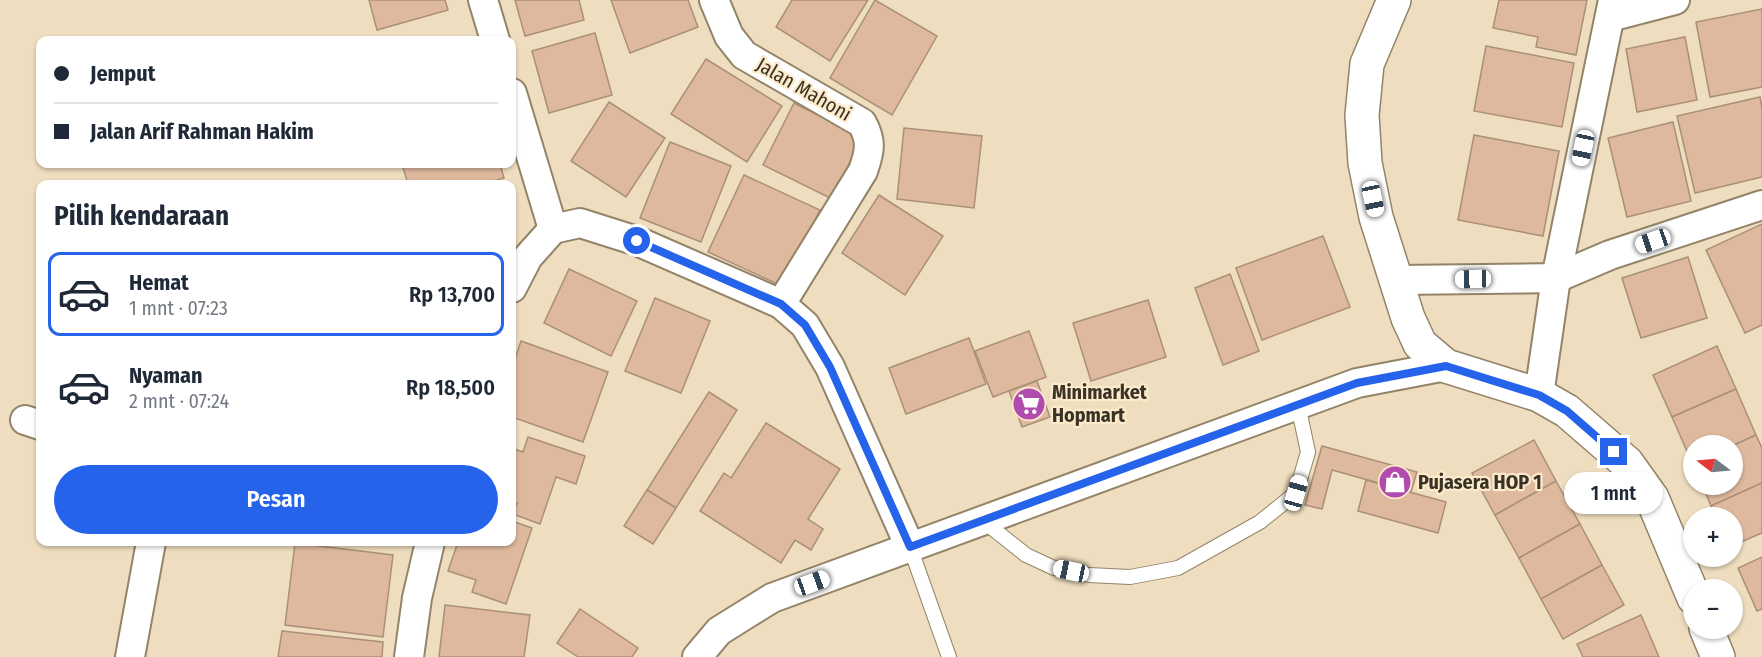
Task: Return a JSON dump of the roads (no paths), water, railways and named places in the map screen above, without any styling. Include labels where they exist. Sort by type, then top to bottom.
[{"type":"street","points":[[483,0],[494,36]]},
{"type":"street","name":"Jalan Mahoni","points":[[714,0],[729,36],[744,55],[862,123],[870,138],[870,152],[863,171],[781,304]]},
{"type":"street","points":[[1394,0],[1367,64],[1362,115],[1365,163],[1376,217],[1408,318],[1420,344],[1446,366],[1539,395],[1567,411],[1627,463],[1652,498],[1686,579]]},
{"type":"street","points":[[1539,395],[1556,278],[1611,9],[1674,0]]},
{"type":"street","points":[[516,106],[553,229]]},
{"type":"street","points":[[1397,280],[1556,278],[1610,255],[1762,205]]},
{"type":"street","points":[[516,280],[528,257],[553,229],[580,223],[637,241],[781,304],[805,325],[830,367],[910,547]]},
{"type":"street","points":[[697,657],[719,631],[772,598],[1357,383],[1446,366]]},
{"type":"street","points":[[130,657],[150,546]]},
{"type":"street","points":[[409,657],[417,598],[429,546]]},
{"type":"street","points":[[1711,639],[1718,657]]},
{"type":"lane","points":[[982,520],[1026,555],[1054,568],[1089,575],[1130,577],[1178,568],[1260,522],[1296,493],[1308,452],[1298,405]]},
{"type":"lane","points":[[910,547],[949,657]]},
{"type":"place","name":"Minimarket Hopmart","points":[[1029,404]]},
{"type":"place","name":"Pujasera HOP 1","points":[[1395,482]]}]
